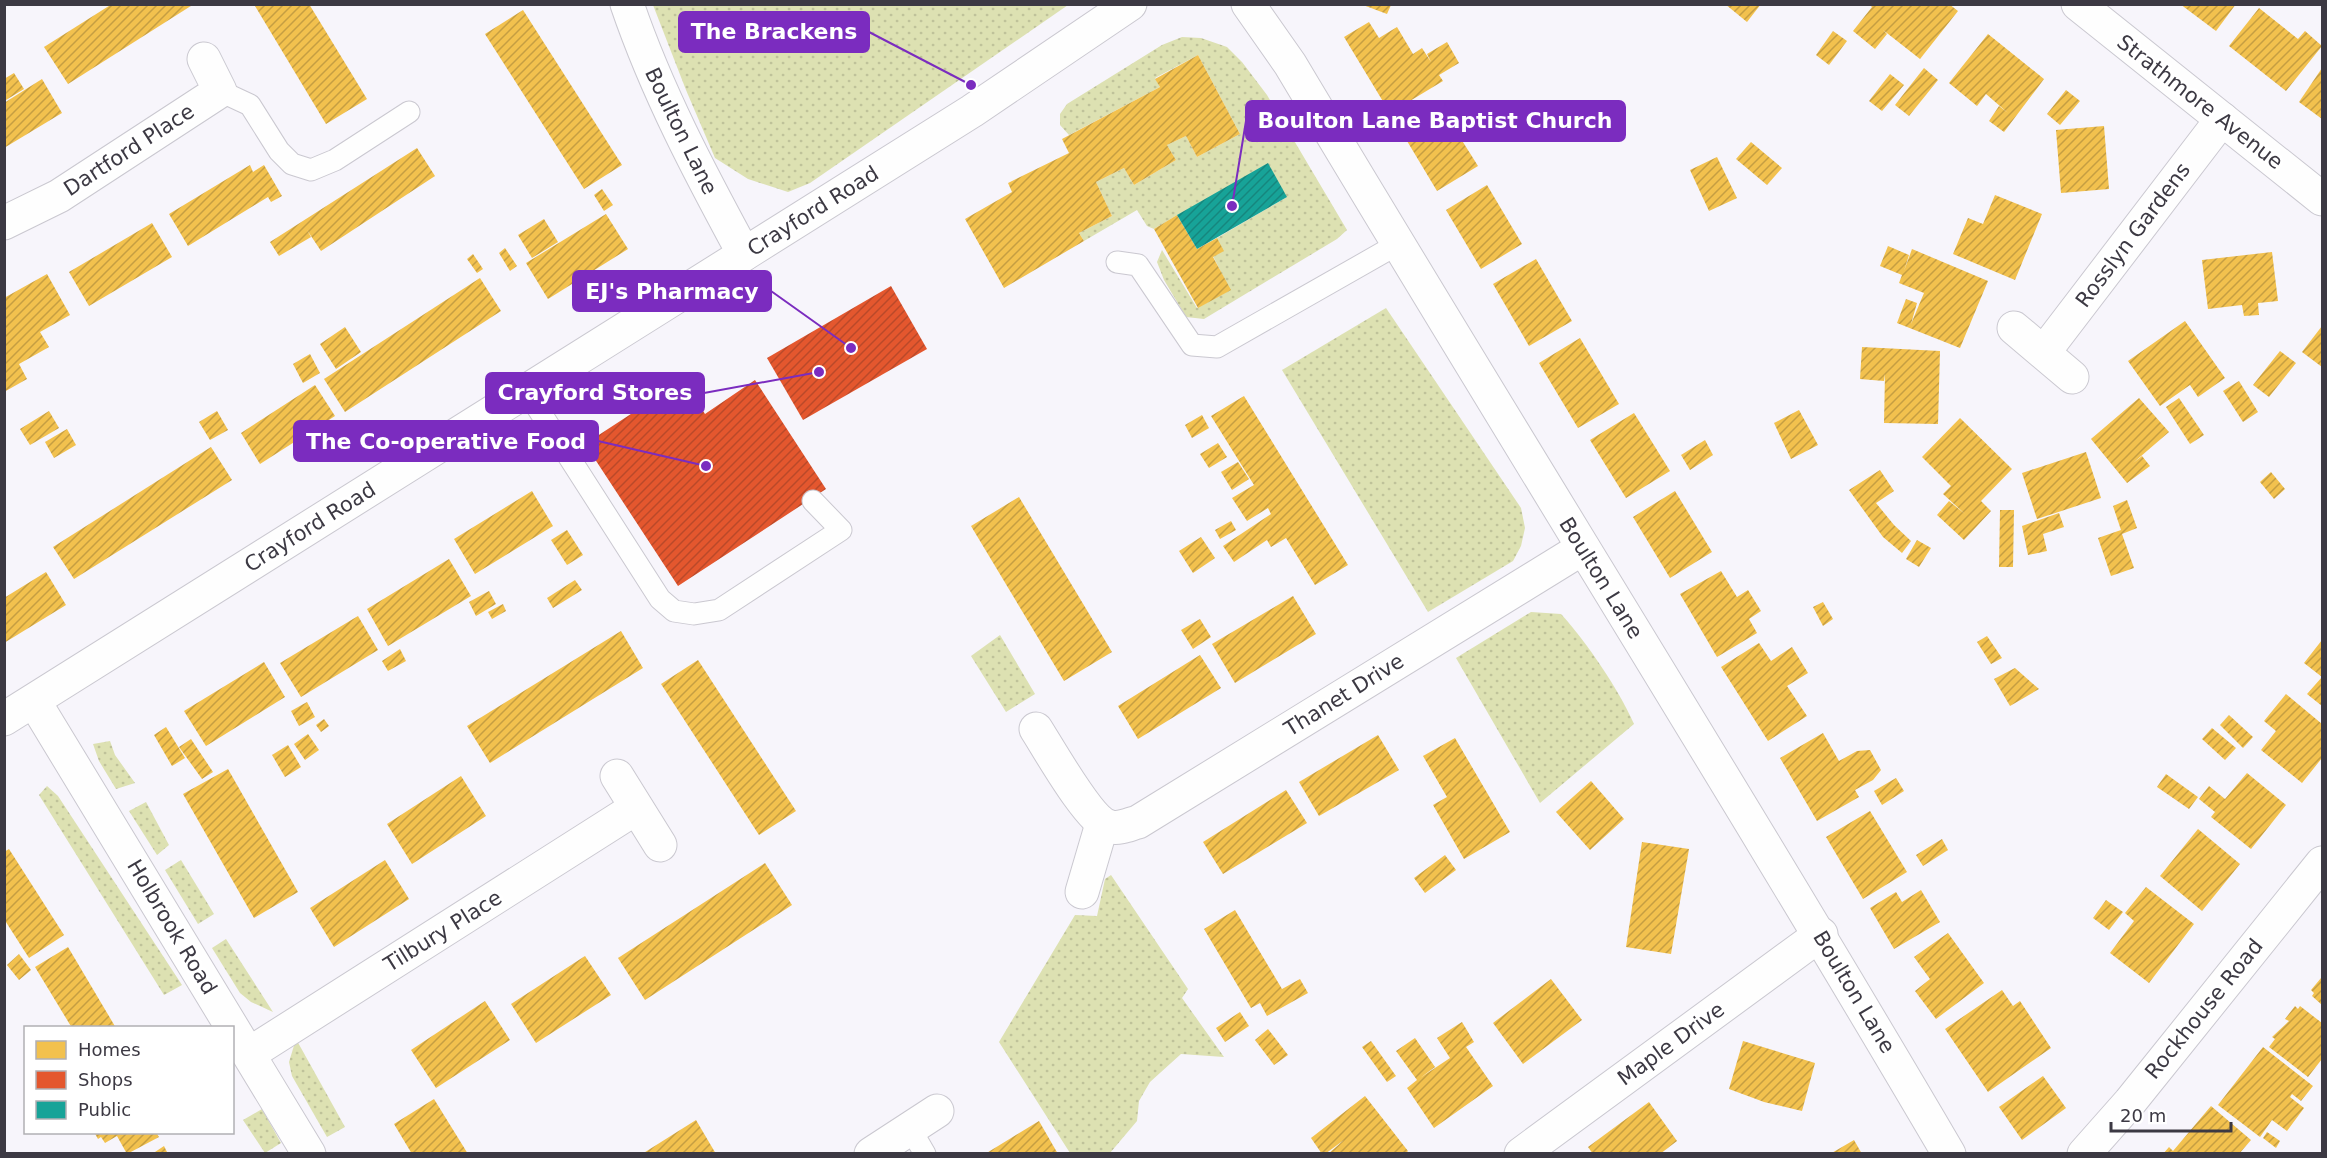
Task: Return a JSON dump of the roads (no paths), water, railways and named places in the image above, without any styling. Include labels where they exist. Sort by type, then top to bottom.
[{"type":"street","name":"Boulton Lane","points":[[627,4],[642,50],[667,105],[707,187],[744,254]]},
{"type":"street","name":"Crayford Road","points":[[4,719],[526,390],[570,366],[972,111],[1130,4]]},
{"type":"street","name":"Boulton Lane","points":[[1248,4],[1290,64],[1583,548],[1821,934],[1949,1154]]},
{"type":"street","name":"Strathmore Avenue","points":[[2078,4],[2322,199]]},
{"type":"street","points":[[204,59],[220,92]]},
{"type":"street","name":"Dartford Place","points":[[4,223],[59,196],[220,92]]},
{"type":"street","name":"Rosslyn Gardens","points":[[2044,351],[2222,119]]},
{"type":"street","points":[[2014,328],[2072,377]]},
{"type":"street","name":"Thanet Drive","points":[[1102,824],[1122,827],[1138,822],[1583,548]]},
{"type":"street","name":"Holbrook Road","points":[[34,700],[232,1026]]},
{"type":"street","points":[[1036,729],[1085,805],[1102,824],[1082,892]]},
{"type":"street","points":[[617,776],[660,845]]},
{"type":"street","name":"Tilbury Place","points":[[249,1054],[636,808]]},
{"type":"street","name":"Rockhouse Road","points":[[2084,1154],[2130,1102],[2322,863]]},
{"type":"street","name":"Maple Drive","points":[[1521,1154],[1821,934]]},
{"type":"street","name":"Holbrook Road","points":[[234,1029],[309,1154]]},
{"type":"street","points":[[871,1154],[917,1141],[938,1111]]},
{"type":"lane","points":[[220,92],[250,105],[279,151],[292,164],[311,170],[335,160],[410,112]]},
{"type":"lane","points":[[1118,262],[1138,265],[1192,345],[1217,347],[1398,244]]},
{"type":"lane","points":[[526,390],[660,599],[674,611],[694,614],[719,610],[841,530],[813,501]]},
{"type":"place","name":"The Brackens","points":[[971,85]]},
{"type":"place","name":"Boulton Lane Baptist Church","points":[[1232,206]]},
{"type":"place","name":"EJ's Pharmacy","points":[[851,348]]},
{"type":"place","name":"Crayford Stores","points":[[819,372]]},
{"type":"place","name":"The Co-operative Food","points":[[706,466]]}]
